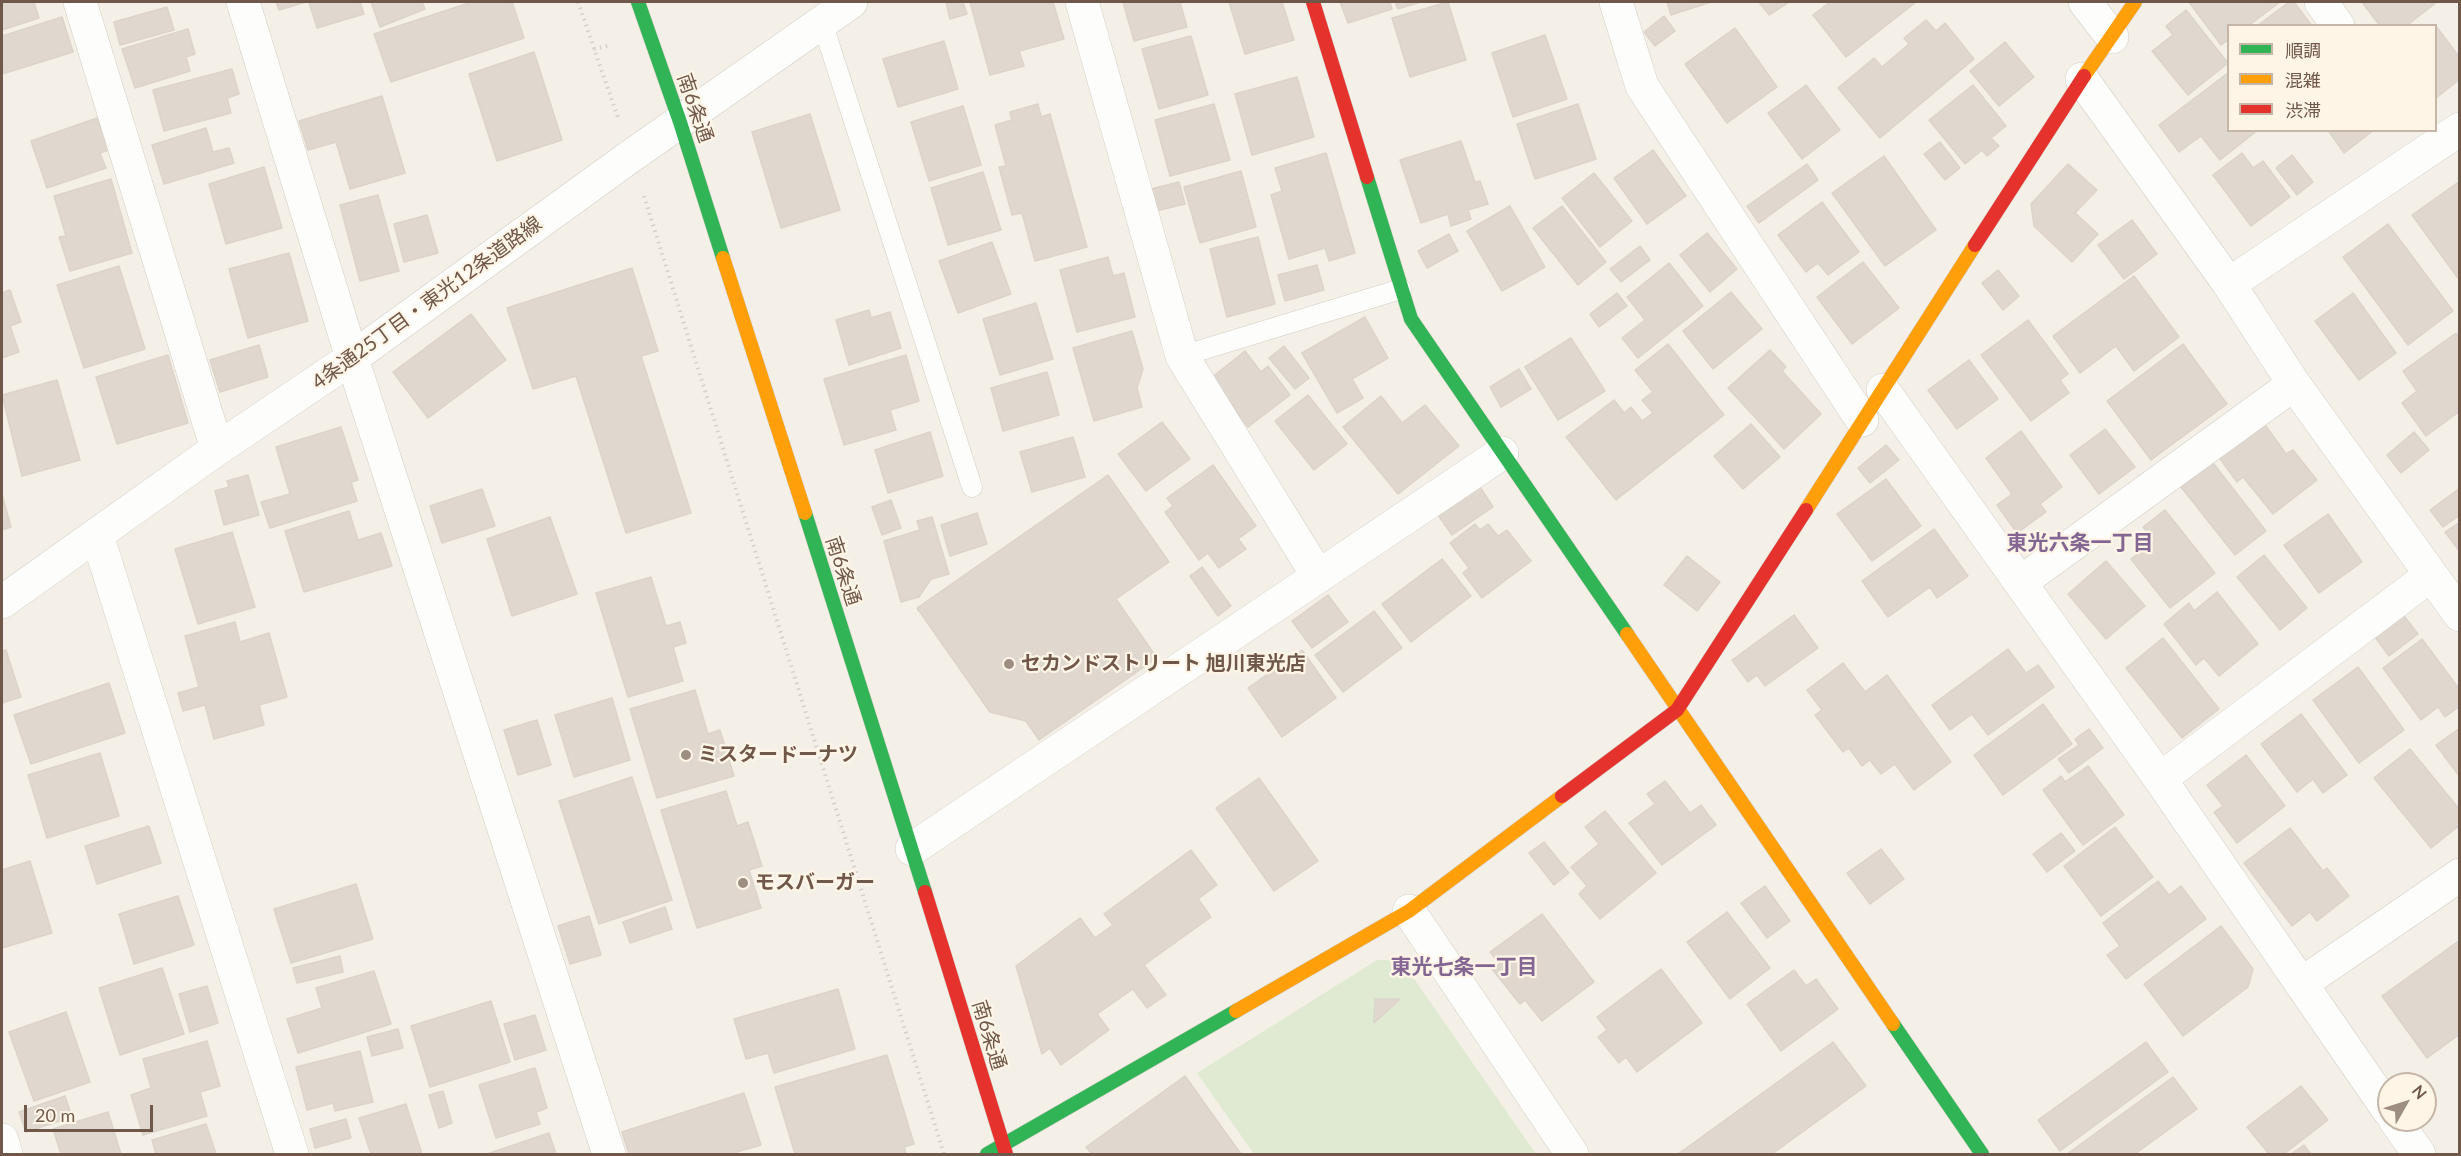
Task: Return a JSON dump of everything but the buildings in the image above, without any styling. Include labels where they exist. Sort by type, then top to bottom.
[{"type":"street","points":[[80,2],[217,449]]},
{"type":"street","points":[[243,2],[352,358],[609,1155]]},
{"type":"street","name":"南6条通","points":[[638,2],[680,122],[912,849],[1004,1150]]},
{"type":"street","name":"4条通25丁目・東光12条道路線","points":[[2,602],[217,449],[352,358],[631,156],[851,2]]},
{"type":"street","points":[[1082,2],[1182,356],[1318,576]]},
{"type":"street","points":[[1313,2],[1411,319],[1982,1155]]},
{"type":"street","points":[[1616,2],[1642,86],[1863,420]]},
{"type":"street","points":[[2085,2],[2112,37]]},
{"type":"street","points":[[987,1155],[1004,1150],[1409,912],[1677,710],[2082,79],[2135,2]]},
{"type":"street","points":[[2321,2],[2337,24]]},
{"type":"street","points":[[2082,79],[2229,284],[2294,384],[2460,615]]},
{"type":"street","points":[[2229,284],[2419,141],[2460,129]]},
{"type":"street","points":[[2021,582],[2294,384]]},
{"type":"street","points":[[1883,390],[2160,779],[2377,1094]]},
{"type":"street","points":[[912,849],[1502,453]]},
{"type":"street","points":[[97,535],[292,1155]]},
{"type":"street","points":[[2160,779],[2431,575]]},
{"type":"street","points":[[2301,984],[2460,875]]},
{"type":"street","points":[[1409,912],[1572,1155]]},
{"type":"street","points":[[2404,1132],[2420,1155]]},
{"type":"street","points":[[2,1140],[6,1155]]},
{"type":"lane","points":[[822,22],[972,487]]},
{"type":"lane","points":[[1182,356],[1401,289]]},
{"type":"path","points":[[578,2],[631,156],[944,1155]]},
{"type":"green space","points":[[1377,960],[1401,960],[1536,1154],[1254,1154],[1197,1073]]},
{"type":"traffic: fast","points":[[638,2],[680,122],[723,258]]},
{"type":"traffic: fast","points":[[1367,177],[1411,319],[1627,634]]},
{"type":"traffic: fast","points":[[805,513],[925,892]]},
{"type":"traffic: fast","points":[[987,1154],[1236,1011]]},
{"type":"traffic: fast","points":[[1893,1024],[1982,1154]]},
{"type":"traffic: slow","points":[[2084,76],[2135,2]]},
{"type":"traffic: slow","points":[[1806,510],[1975,245]]},
{"type":"traffic: slow","points":[[723,258],[805,513]]},
{"type":"traffic: slow","points":[[1627,634],[1893,1024]]},
{"type":"traffic: slow","points":[[1236,1011],[1409,911],[1562,796]]},
{"type":"traffic: jam","points":[[1313,2],[1367,177]]},
{"type":"traffic: jam","points":[[1975,245],[2084,76]]},
{"type":"traffic: jam","points":[[1562,796],[1677,710],[1806,510]]},
{"type":"traffic: jam","points":[[925,892],[1006,1154]]},
{"type":"place","name":"セカンドストリート 旭川東光店","points":[[1009,664]]},
{"type":"place","name":"ミスタードーナツ","points":[[686,755]]},
{"type":"place","name":"モスバーガー","points":[[743,883]]},
{"type":"district","name":"東光六条一丁目","points":[[2080,543]]},
{"type":"district","name":"東光七条一丁目","points":[[1464,967]]}]
